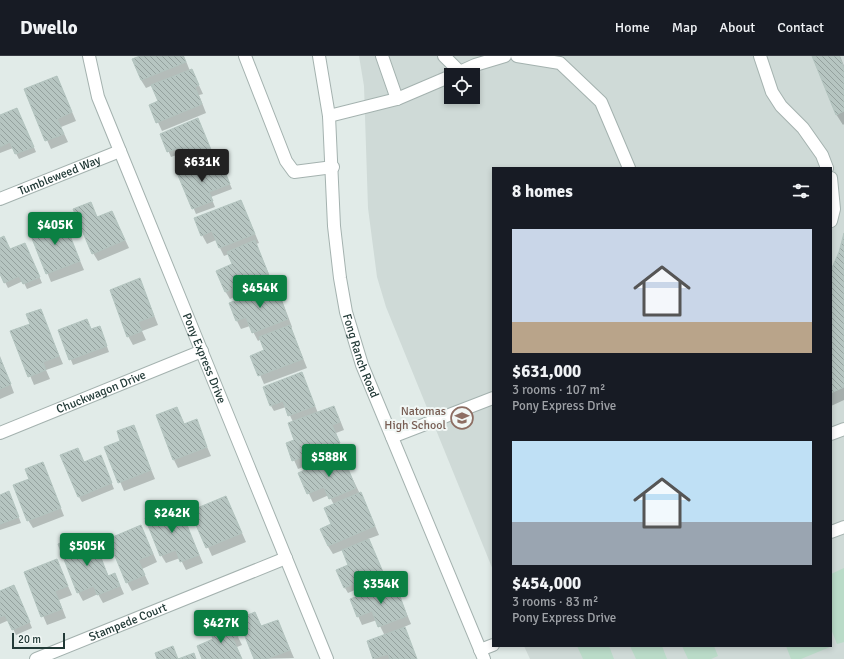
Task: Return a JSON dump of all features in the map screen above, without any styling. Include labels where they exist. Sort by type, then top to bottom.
[{"type":"street","name":"Pony Express Drive","points":[[89,56],[98,97],[327,659]]},
{"type":"street","points":[[245,56],[286,161],[294,172],[333,167]]},
{"type":"street","name":"Fong Ranch Road","points":[[319,56],[329,116],[333,167],[334,226],[340,278],[346,312],[362,365],[482,655]]},
{"type":"street","points":[[382,56],[397,99]]},
{"type":"street","points":[[444,56],[451,68]]},
{"type":"street","points":[[468,68],[505,56]]},
{"type":"street","points":[[517,56],[560,63],[601,102],[629,167]]},
{"type":"street","points":[[760,56],[772,92],[781,106],[803,128],[822,155],[827,167]]},
{"type":"street","points":[[329,116],[397,99],[444,79]]},
{"type":"street","name":"Tumbleweed Way","points":[[0,200],[120,151]]},
{"type":"street","points":[[832,188],[834,209],[832,217]]},
{"type":"street","name":"Chuckwagon Drive","points":[[0,433],[202,352]]},
{"type":"street","points":[[392,437],[492,398]]},
{"type":"street","points":[[832,434],[844,429]]},
{"type":"street","points":[[832,532],[844,527]]},
{"type":"street","name":"Stampede Court","points":[[36,659],[286,558]]},
{"type":"street","points":[[482,655],[492,646]]},
{"type":"shaded area","name":"Natomas High School","points":[[359,56],[844,56],[844,659],[530,659],[524,647],[832,647],[832,167],[492,167],[492,568],[386,307],[377,277],[368,208],[364,86]]},
{"type":"green space","points":[[844,568],[844,642],[837,644],[832,632],[832,574]]},
{"type":"green space","points":[[577,647],[609,647],[614,659],[583,659]]},
{"type":"green space","points":[[630,647],[662,647],[667,659],[636,659]]},
{"type":"green space","points":[[682,647],[714,647],[718,656],[711,659],[688,659]]},
{"type":"green space","points":[[786,647],[830,647],[801,659],[791,659]]},
{"type":"building","points":[[140,56],[183,56],[186,62],[141,80],[132,59]]},
{"type":"building","points":[[812,56],[839,56],[844,68],[844,111],[836,115]]},
{"type":"building","points":[[192,69],[199,85],[195,87],[202,104],[156,123],[149,105],[158,101],[151,85]]},
{"type":"building","points":[[57,76],[72,112],[57,119],[64,134],[45,141],[24,89]]},
{"type":"building","points":[[17,108],[34,147],[15,154],[10,142],[0,147],[0,115]]},
{"type":"building","points":[[198,118],[212,152],[185,162],[179,148],[167,152],[160,134]]},
{"type":"building","points":[[207,161],[211,172],[223,167],[230,184],[209,192],[213,201],[192,209],[177,173]]},
{"type":"building","points":[[241,200],[255,234],[219,248],[212,231],[201,236],[194,218]]},
{"type":"building","points":[[91,202],[97,217],[112,211],[125,240],[92,254],[73,209]]},
{"type":"building","points":[[62,215],[80,261],[46,274],[31,236],[48,230],[44,221]]},
{"type":"building","points":[[844,233],[844,387],[832,393],[832,268],[839,252]]},
{"type":"building","points":[[4,236],[10,249],[25,243],[40,277],[23,284],[19,276],[4,283],[0,274],[0,238]]},
{"type":"building","points":[[255,240],[268,273],[225,292],[216,271],[232,264],[227,252]]},
{"type":"building","points":[[140,278],[154,316],[138,322],[142,331],[127,337],[110,290]]},
{"type":"building","points":[[276,285],[288,319],[252,333],[246,317],[236,321],[229,303]]},
{"type":"building","points":[[41,309],[59,356],[43,362],[46,370],[28,377],[10,331],[30,324],[26,314]]},
{"type":"building","points":[[87,319],[91,329],[100,326],[107,346],[69,360],[58,330]]},
{"type":"building","points":[[290,325],[303,359],[258,376],[250,356],[264,350],[259,337]]},
{"type":"building","points":[[0,358],[11,384],[0,389]]},
{"type":"building","points":[[302,372],[315,406],[288,416],[283,401],[270,406],[263,387]]},
{"type":"building","points":[[334,406],[340,422],[332,425],[340,443],[292,461],[286,443],[294,440],[288,423]]},
{"type":"building","points":[[177,407],[184,424],[197,419],[207,447],[173,460],[156,415]]},
{"type":"building","points":[[134,425],[151,470],[118,483],[104,447],[120,441],[117,431]]},
{"type":"building","points":[[78,448],[84,462],[101,455],[112,483],[78,497],[60,455]]},
{"type":"building","points":[[342,454],[356,488],[329,499],[324,487],[307,494],[298,473]]},
{"type":"building","points":[[43,462],[61,508],[27,521],[13,485],[29,479],[25,469]]},
{"type":"building","points":[[9,491],[19,517],[0,524],[0,495]]},
{"type":"building","points":[[361,492],[375,526],[328,546],[320,529],[331,524],[324,508]]},
{"type":"building","points":[[226,496],[242,533],[206,548],[190,511]]},
{"type":"building","points":[[179,505],[199,555],[180,562],[176,550],[160,556],[145,518]]},
{"type":"building","points":[[141,525],[153,554],[138,560],[145,575],[126,583],[108,539]]},
{"type":"building","points":[[74,537],[79,548],[95,542],[108,576],[115,573],[120,586],[97,595],[94,586],[77,593],[58,544]]},
{"type":"building","points":[[369,539],[383,572],[344,588],[336,570],[348,565],[342,550]]},
{"type":"building","points":[[57,559],[68,586],[55,591],[62,609],[41,617],[24,572]]},
{"type":"building","points":[[395,582],[407,616],[378,627],[372,611],[357,617],[350,599]]},
{"type":"building","points":[[14,585],[30,622],[12,630],[5,615],[0,617],[0,591]]},
{"type":"building","points":[[255,612],[261,626],[278,620],[290,650],[266,659],[254,659],[238,619]]},
{"type":"building","points":[[232,622],[238,637],[233,639],[242,659],[202,659],[197,646],[213,639],[210,631]]},
{"type":"building","points":[[405,627],[417,659],[390,659],[388,654],[373,659],[367,641]]},
{"type":"building","points":[[173,646],[178,659],[157,659],[155,653]]},
{"type":"building","points":[[194,653],[196,659],[178,659]]},
{"type":"place","name":"Natomas High School","points":[[462,418]]}]
